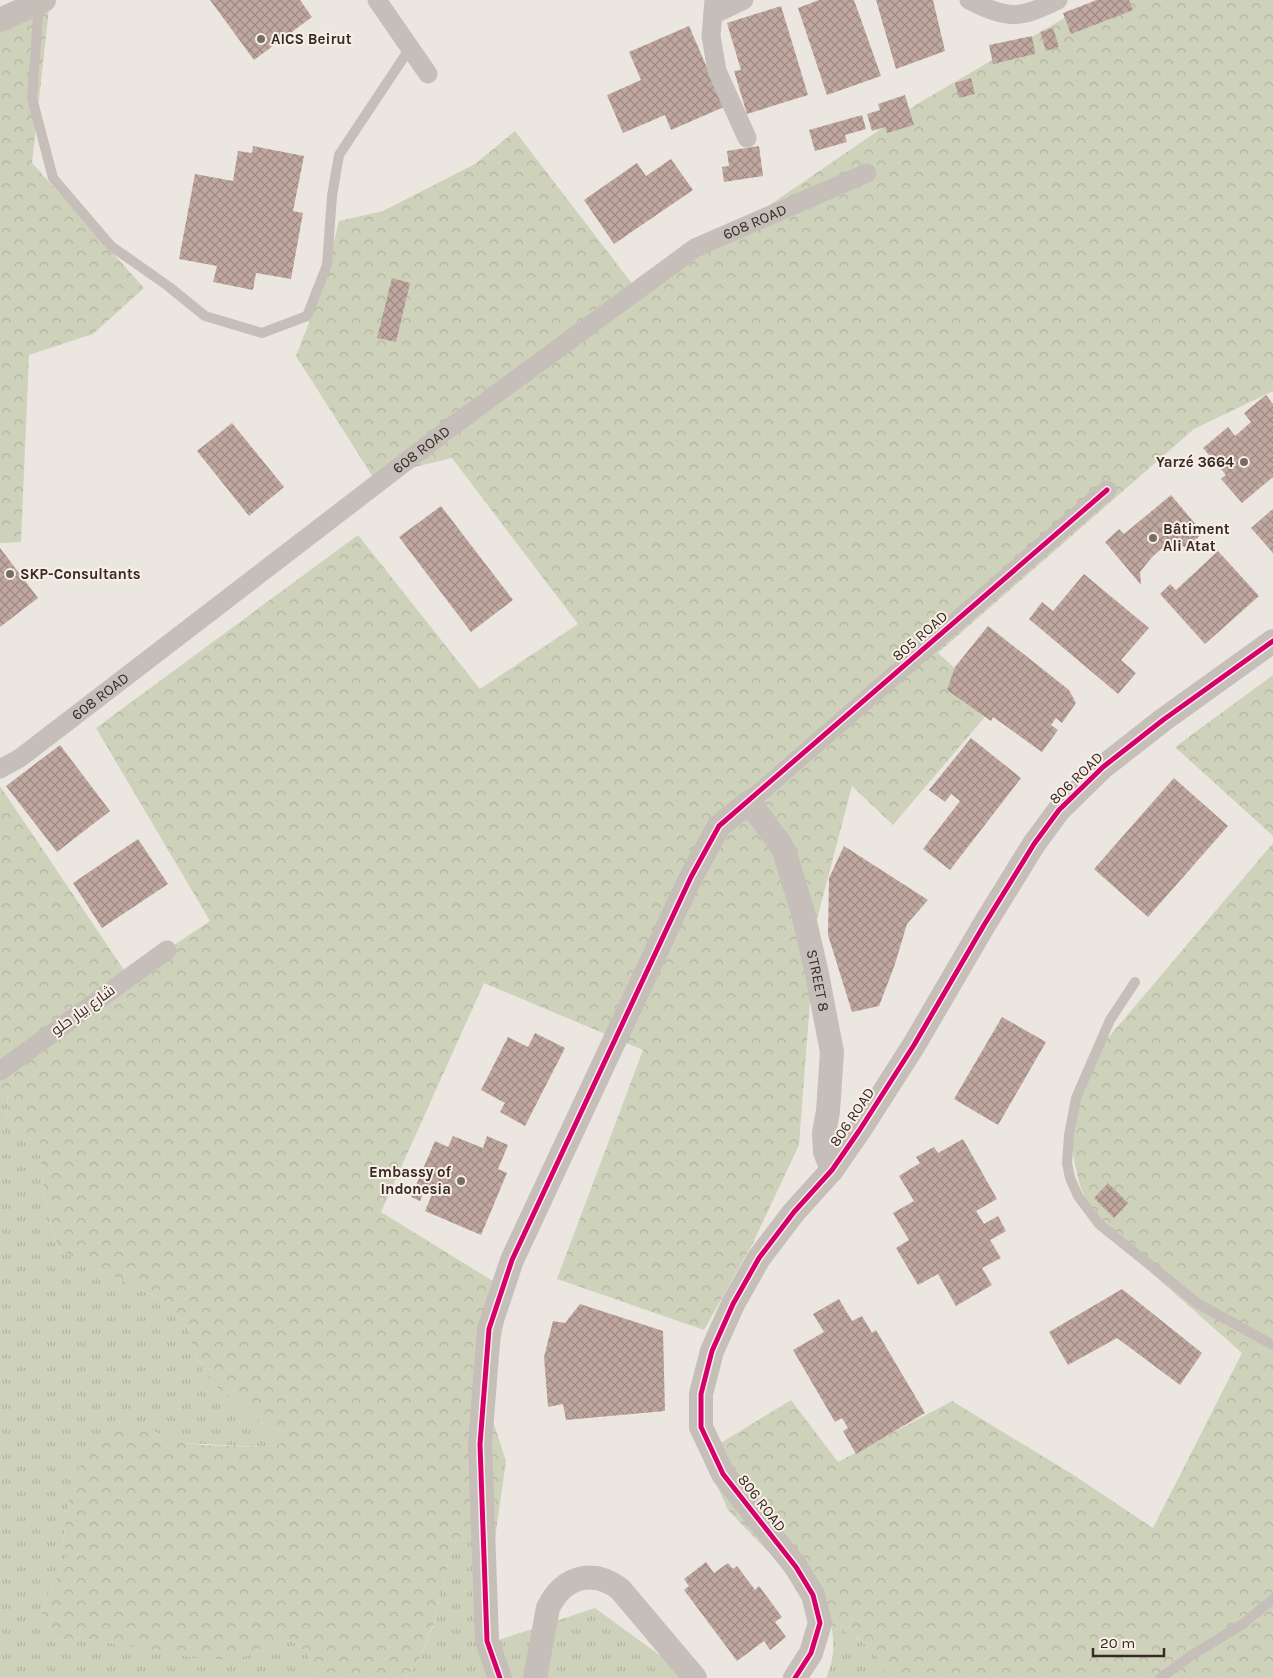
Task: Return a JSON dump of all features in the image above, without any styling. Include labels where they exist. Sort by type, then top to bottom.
[{"type":"street","points":[[377,0],[428,74]]},
{"type":"street","points":[[744,0],[714,8],[711,36],[716,71],[747,138]]},
{"type":"street","points":[[970,0],[988,9],[1014,15],[1032,13],[1058,0]]},
{"type":"street","points":[[0,20],[41,1]]},
{"type":"street","name":"608 ROAD","points":[[0,768],[20,758],[447,430],[695,248],[867,173]]},
{"type":"street","name":"805 ROAD","points":[[749,802],[1107,490]]},
{"type":"street","name":"806 ROAD","points":[[795,1678],[810,1653],[820,1623],[813,1595],[796,1567],[723,1474],[701,1427],[701,1394],[712,1350],[733,1304],[759,1258],[794,1212],[832,1170],[859,1131],[914,1045],[1034,844],[1059,810],[1111,761],[1163,720],[1273,641]]},
{"type":"street","points":[[500,1678],[487,1641],[480,1444],[489,1329],[512,1260],[691,878],[720,826],[749,802]]},
{"type":"street","name":"STREET 8","points":[[749,802],[781,845],[785,854],[803,912],[817,974],[832,1052],[828,1111],[824,1133],[825,1152],[832,1170]]},
{"type":"street","name":"شارع بيار حلو","points":[[0,1071],[167,950]]},
{"type":"street","points":[[535,1678],[548,1608],[552,1599],[558,1591],[574,1580],[594,1578],[603,1579],[620,1589],[695,1678]]},
{"type":"lane","points":[[41,1],[32,98],[53,178],[111,246],[168,286],[205,316],[262,333],[306,316],[328,265],[332,196],[339,155],[410,48]]},
{"type":"lane","points":[[1134,982],[1110,1020],[1076,1098],[1067,1153],[1070,1178],[1078,1196],[1099,1224],[1197,1303],[1273,1345]]},
{"type":"lane","points":[[1160,1678],[1192,1655],[1243,1624],[1273,1599]]},
{"type":"green space","points":[[50,0],[32,163],[144,288],[93,334],[29,355],[21,542],[0,543],[0,24]]},
{"type":"green space","points":[[1095,0],[1273,0],[1273,391],[1194,429],[938,653],[995,705],[893,825],[852,786],[816,923],[799,1145],[753,1243],[704,1330],[557,1279],[643,1050],[484,983],[381,1212],[509,1291],[489,1409],[506,1461],[494,1546],[477,1536],[458,1538],[449,1555],[446,1576],[438,1600],[434,1623],[418,1663],[404,1678],[314,1678],[308,1653],[291,1640],[269,1644],[252,1654],[233,1660],[194,1658],[80,1638],[61,1640],[41,1634],[41,1614],[67,1558],[63,1540],[74,1478],[90,1444],[111,1431],[129,1426],[149,1429],[185,1443],[263,1447],[281,1444],[264,1424],[234,1398],[216,1387],[205,1373],[195,1355],[189,1330],[170,1306],[58,1247],[45,1196],[41,1144],[5,1128],[8,1108],[7,1090],[0,1089],[0,786],[128,976],[210,921],[96,728],[358,535],[480,689],[578,624],[452,458],[373,477],[296,356],[322,289],[339,221],[383,211],[475,164],[515,131],[640,294],[917,104]]},
{"type":"green space","points":[[1273,675],[1273,836],[1175,747]]},
{"type":"green space","points":[[1273,843],[1273,1678],[888,1678],[879,1659],[869,1648],[858,1638],[831,1625],[806,1591],[728,1510],[703,1454],[791,1400],[838,1462],[952,1401],[1072,1474],[1153,1528],[1242,1353],[1113,1239],[1089,1205],[1080,1186],[1071,1143],[1072,1120],[1094,1056]]},
{"type":"green space","points":[[0,1089],[7,1090],[8,1108],[5,1128],[41,1144],[45,1196],[58,1247],[170,1306],[189,1330],[195,1355],[205,1373],[216,1387],[234,1398],[264,1424],[282,1444],[263,1447],[185,1443],[149,1429],[69,1501],[63,1540],[67,1558],[41,1614],[41,1634],[61,1640],[80,1638],[173,1653],[233,1660],[252,1654],[269,1644],[291,1640],[308,1653],[314,1678],[0,1678]]},
{"type":"green space","points":[[477,1536],[481,1646],[595,1608],[691,1678],[404,1678],[418,1663],[434,1624],[438,1600],[446,1576],[449,1555],[458,1538]]},
{"type":"green space","points":[[831,1625],[850,1634],[866,1645],[879,1659],[888,1678],[826,1678],[833,1652]]},
{"type":"building","name":"AICS Beirut","points":[[210,0],[300,0],[312,17],[254,60]]},
{"type":"building","points":[[819,0],[854,0],[881,76],[827,95],[798,8]]},
{"type":"building","points":[[876,0],[933,0],[945,51],[896,69]]},
{"type":"building","points":[[1097,0],[1129,0],[1133,10],[1071,34],[1063,13]]},
{"type":"building","points":[[781,6],[808,95],[747,114],[734,71],[741,70],[727,23]]},
{"type":"building","points":[[689,26],[724,107],[671,130],[665,115],[623,133],[607,95],[641,80],[629,52]]},
{"type":"building","points":[[1053,28],[1059,47],[1046,51],[1040,32]]},
{"type":"building","points":[[1032,36],[1035,54],[993,64],[989,45]]},
{"type":"building","points":[[971,78],[975,94],[959,98],[955,83]]},
{"type":"building","points":[[905,95],[914,125],[887,133],[885,127],[872,131],[867,114],[880,110],[878,104]]},
{"type":"building","points":[[862,115],[866,129],[845,135],[847,142],[815,151],[809,130]]},
{"type":"building","points":[[253,146],[304,156],[293,211],[303,213],[291,279],[256,273],[253,290],[213,282],[217,266],[179,259],[195,174],[233,181],[238,151],[252,153]]},
{"type":"building","points":[[759,146],[763,176],[724,182],[722,167],[729,166],[727,151]]},
{"type":"building","points":[[671,159],[693,190],[614,244],[584,200],[637,163],[646,176]]},
{"type":"building","points":[[392,278],[410,283],[396,342],[377,338]]},
{"type":"building","name":"Yarzé 3664","points":[[1266,395],[1273,404],[1273,477],[1242,503],[1221,479],[1226,475],[1203,448],[1228,427],[1235,436],[1251,422],[1244,413]]},
{"type":"building","points":[[232,423],[284,487],[249,516],[197,451]]},
{"type":"building","name":"Bâtiment Ali Atat","points":[[1171,495],[1203,533],[1186,548],[1181,545],[1171,545],[1161,549],[1140,572],[1141,585],[1105,542],[1119,529],[1124,534]]},
{"type":"building","points":[[441,506],[513,600],[471,632],[399,537]]},
{"type":"building","points":[[1273,509],[1273,553],[1251,528]]},
{"type":"building","name":"SKP-Consultants","points":[[0,548],[38,598],[0,627]]},
{"type":"building","points":[[1218,551],[1259,596],[1205,644],[1160,594],[1170,584],[1176,590]]},
{"type":"building","points":[[1084,574],[1149,628],[1121,660],[1136,673],[1118,694],[1029,619],[1042,602],[1053,611]]},
{"type":"building","points":[[988,626],[1069,690],[1076,703],[1062,723],[1056,718],[1051,725],[1058,730],[1042,752],[993,717],[991,721],[947,690],[955,667]]},
{"type":"building","points":[[971,738],[1021,778],[950,870],[923,849],[960,801],[951,794],[945,802],[929,790]]},
{"type":"building","points":[[60,745],[110,811],[57,852],[6,786]]},
{"type":"building","points":[[1174,778],[1228,826],[1148,917],[1094,869]]},
{"type":"building","points":[[138,839],[168,884],[102,928],[73,883]]},
{"type":"building","points":[[844,846],[928,900],[907,924],[894,967],[879,1006],[852,1012],[828,935],[829,878]]},
{"type":"building","points":[[1002,1017],[1046,1042],[998,1125],[954,1099]]},
{"type":"building","points":[[535,1033],[565,1048],[525,1126],[500,1112],[505,1103],[481,1090],[508,1037],[528,1047]]},
{"type":"building","name":"Embassy of Indonesia","points":[[453,1136],[483,1148],[487,1136],[508,1145],[498,1169],[507,1173],[481,1235],[425,1211],[433,1192],[425,1189],[420,1201],[411,1197],[435,1141],[448,1147]]},
{"type":"building","points":[[963,1139],[997,1199],[976,1211],[984,1224],[998,1216],[1006,1231],[990,1240],[1001,1258],[982,1268],[992,1285],[956,1306],[938,1274],[918,1285],[896,1248],[909,1240],[893,1213],[914,1201],[899,1176],[920,1163],[916,1157],[934,1147],[938,1153]]},
{"type":"building","points":[[1108,1183],[1128,1203],[1114,1218],[1094,1198]]},
{"type":"building","points":[[1122,1289],[1202,1353],[1180,1385],[1117,1338],[1068,1365],[1049,1332]]},
{"type":"building","points":[[839,1299],[852,1321],[862,1316],[872,1333],[876,1330],[925,1413],[856,1454],[843,1431],[848,1428],[842,1418],[835,1422],[793,1350],[824,1332],[813,1314]]},
{"type":"building","points":[[580,1304],[663,1331],[665,1411],[566,1420],[563,1404],[548,1407],[544,1357],[553,1321],[565,1323]]},
{"type":"building","points":[[706,1562],[714,1573],[728,1563],[733,1569],[737,1566],[755,1590],[759,1586],[782,1617],[775,1622],[786,1637],[770,1650],[764,1641],[737,1661],[684,1590],[689,1586],[684,1579]]},
{"type":"cycle path","points":[[500,1678],[487,1641],[480,1444],[489,1329],[512,1260],[691,877],[719,826],[1107,490]]},
{"type":"cycle path","points":[[795,1678],[811,1653],[820,1623],[813,1595],[796,1567],[723,1474],[701,1427],[701,1394],[712,1351],[733,1304],[759,1258],[794,1212],[832,1170],[859,1131],[914,1045],[1034,844],[1059,810],[1103,767],[1163,720],[1273,641]]},
{"type":"place","name":"AICS Beirut","points":[[261,39]]},
{"type":"place","name":"Yarzé 3664","points":[[1244,462]]},
{"type":"place","name":"Bâtiment Ali Atat","points":[[1153,538]]},
{"type":"place","name":"SKP-Consultants","points":[[10,574]]},
{"type":"place","name":"Embassy of Indonesia","points":[[461,1181]]}]
